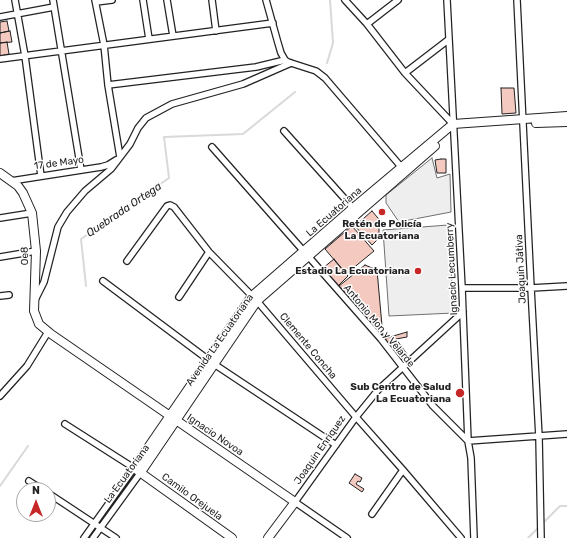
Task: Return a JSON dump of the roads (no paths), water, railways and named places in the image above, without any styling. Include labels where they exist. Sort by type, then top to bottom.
[{"type":"street","points":[[14,0],[25,56],[41,176]]},
{"type":"street","points":[[53,0],[81,170]]},
{"type":"street","points":[[112,0],[96,1],[104,45],[108,85],[120,157]]},
{"type":"street","points":[[143,0],[149,40]]},
{"type":"street","points":[[167,0],[173,36]]},
{"type":"street","points":[[212,0],[216,31]]},
{"type":"street","points":[[266,0],[281,53],[285,60],[316,70],[325,78],[404,170]]},
{"type":"street","points":[[345,0],[367,24],[406,73],[453,127],[567,116]]},
{"type":"street","points":[[367,24],[398,0]]},
{"type":"street","name":"Ignacio Lecumberry","points":[[447,0],[474,537]]},
{"type":"street","name":"Joaquín Játiva","points":[[517,0],[540,436],[542,538]]},
{"type":"street","points":[[0,17],[54,7]]},
{"type":"street","points":[[0,59],[273,23]]},
{"type":"street","points":[[406,73],[448,40]]},
{"type":"street","points":[[108,85],[256,67],[285,60]]},
{"type":"street","points":[[35,300],[44,282],[58,227],[67,212],[86,191],[111,169],[130,144],[141,123],[146,118],[172,104],[243,84],[291,63]]},
{"type":"street","points":[[523,121],[567,122]]},
{"type":"street","name":"Avenida La Ecuatoriana","points":[[173,418],[254,299],[453,127]]},
{"type":"street","points":[[284,132],[353,208]]},
{"type":"street","name":"Antonio Mon y Velarde","points":[[212,147],[381,339],[433,406],[468,441]]},
{"type":"street","name":"17 de Mayo","points":[[4,178],[41,176],[81,170],[108,165],[120,157]]},
{"type":"street","name":"La Ecuatoriana","points":[[306,254],[353,208],[404,170]]},
{"type":"street","name":"Oe8","points":[[4,178],[18,186],[23,193],[32,213],[36,251],[34,311],[36,318],[39,324],[49,333],[71,348]]},
{"type":"street","name":"Clemente Concha","points":[[127,261],[167,206],[170,205],[174,207],[209,252],[254,299],[404,470],[460,538]]},
{"type":"street","points":[[0,218],[32,213]]},
{"type":"street","points":[[0,257],[36,251]]},
{"type":"street","points":[[179,297],[209,252]]},
{"type":"street","points":[[103,281],[211,361],[336,445]]},
{"type":"street","points":[[462,288],[531,288],[567,286]]},
{"type":"street","points":[[0,296],[9,295]]},
{"type":"street","name":"Joaquin Enriquez","points":[[268,538],[356,417],[378,390],[463,312]]},
{"type":"street","points":[[0,396],[27,366],[49,333]]},
{"type":"street","name":"Ignacio Novoa","points":[[71,348],[347,538]]},
{"type":"street","name":"La Ecuatoriana","points":[[92,538],[173,418]]},
{"type":"street","points":[[65,424],[138,470],[94,523],[84,538]]},
{"type":"street","points":[[468,441],[567,434]]},
{"type":"street","name":"Camilo Orejuela","points":[[138,470],[232,538]]},
{"type":"street","points":[[372,514],[404,470]]},
{"type":"street","points":[[56,498],[116,538]]},
{"type":"waterway","name":"Quebrada Ortega","points":[[327,63],[333,43],[330,0]]},
{"type":"waterway","name":"Quebrada Ortega","points":[[86,286],[81,239],[169,178],[164,137],[243,134],[295,92]]},
{"type":"waterway","name":"Quebrada Ortega","points":[[0,486],[28,446]]},
{"type":"waterway","points":[[543,523],[560,506],[567,506]]},
{"type":"waterway","points":[[528,538],[540,526]]},
{"type":"place","name":"Retén de Policía La Ecuatoriana","points":[[382,212]]},
{"type":"place","name":"Estadio La Ecuatoriana","points":[[418,271]]},
{"type":"place","name":"Sub Centro de Salud La Ecuatoriana","points":[[460,393]]}]
